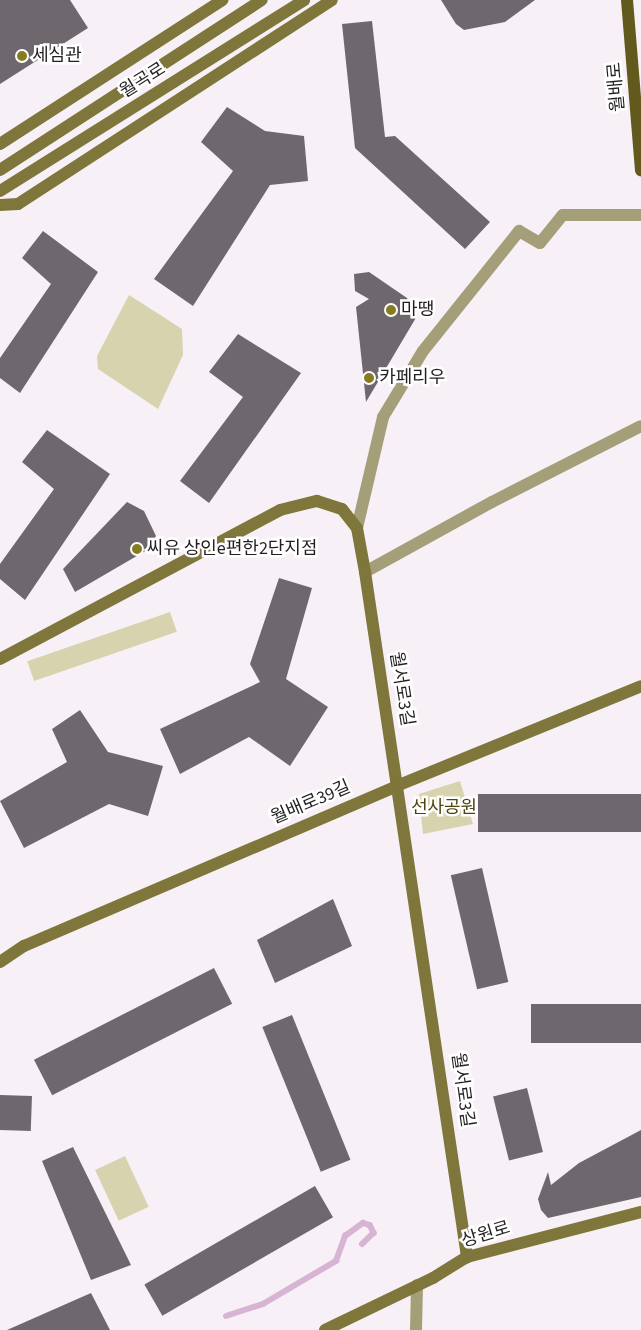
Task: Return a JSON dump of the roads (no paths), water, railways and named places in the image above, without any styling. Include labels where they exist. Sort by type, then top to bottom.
[{"type":"main road","name":"월배로","points":[[626,0],[641,170]]},
{"type":"street","points":[[0,144],[223,0]]},
{"type":"street","name":"월곡로","points":[[0,170],[262,0]]},
{"type":"street","name":"월곡로","points":[[0,191],[304,0]]},
{"type":"street","points":[[0,205],[18,204],[332,0]]},
{"type":"street","points":[[357,528],[383,417],[423,351],[519,231],[540,243],[563,215],[641,215]]},
{"type":"street","points":[[365,572],[492,502],[641,426]]},
{"type":"street","points":[[0,659],[280,510],[317,501],[342,510],[357,528]]},
{"type":"street","name":"월서로3길","points":[[357,528],[399,785],[467,1257]]},
{"type":"street","name":"월배로39길","points":[[0,962],[16,949],[399,785],[641,686]]},
{"type":"street","name":"상원로","points":[[324,1330],[417,1285],[467,1257],[641,1212]]},
{"type":"street","points":[[416,1330],[417,1285]]},
{"type":"waterway","points":[[226,1316],[263,1304],[336,1261],[345,1236],[363,1223],[370,1225],[374,1233],[363,1244]]},
{"type":"place","name":"세심관","points":[[22,56]]},
{"type":"place","name":"마땡","points":[[391,310]]},
{"type":"place","name":"카페리우","points":[[369,378]]},
{"type":"place","name":"씨유 상인e편한2단지점","points":[[137,549]]},
{"type":"park label","name":"선사공원","points":[[444,808]]}]
